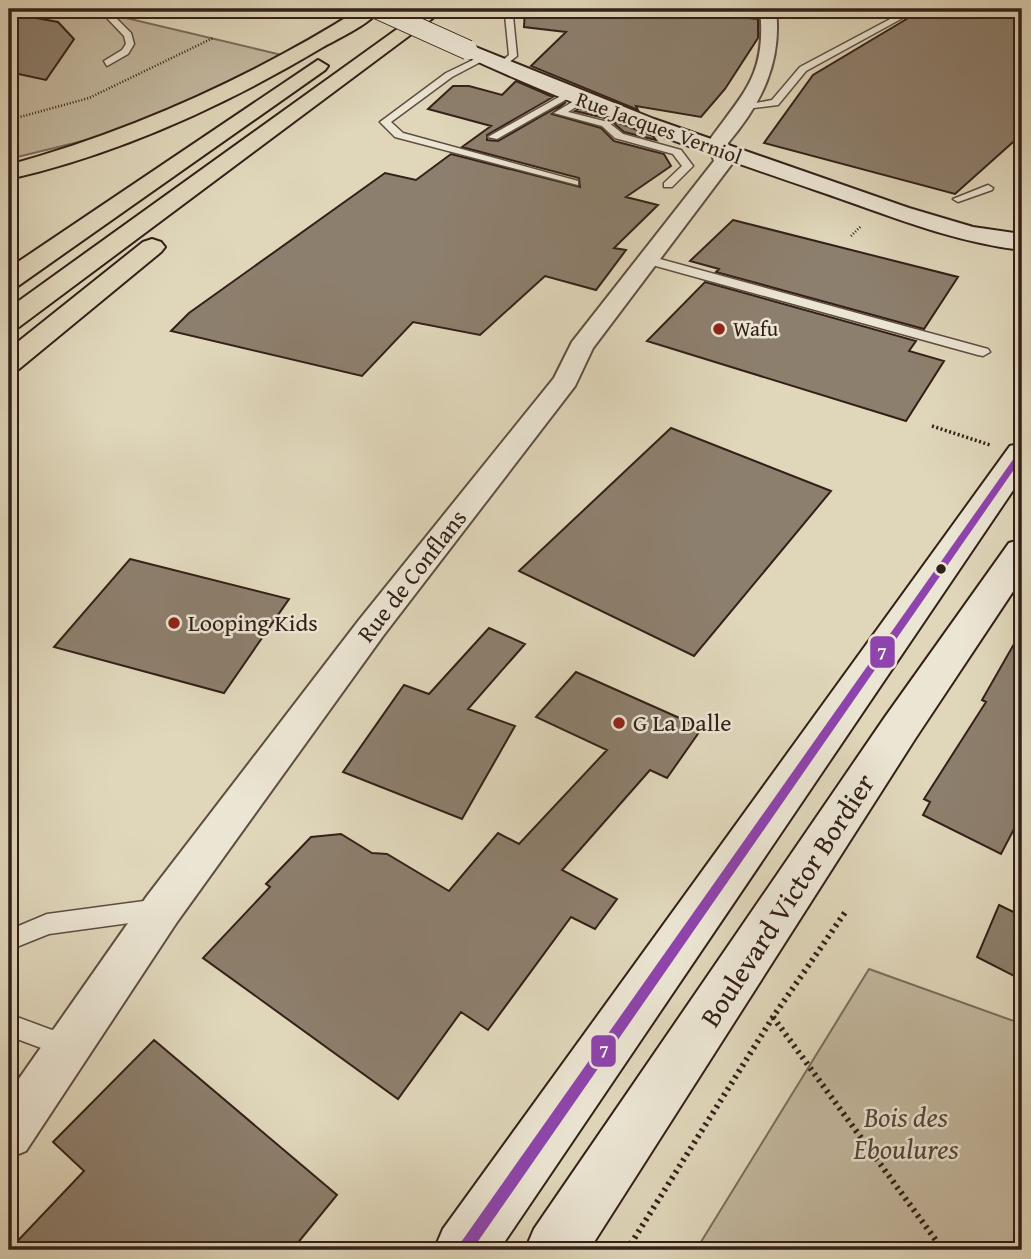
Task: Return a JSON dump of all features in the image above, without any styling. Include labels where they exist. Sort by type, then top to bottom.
[{"type":"highway","points":[[9,172],[145,129],[331,36],[374,9]]},
{"type":"highway","points":[[9,280],[396,9]]},
{"type":"highway","points":[[9,321],[436,9]]},
{"type":"highway","points":[[9,363],[205,204],[288,118]]},
{"type":"main road","name":"Rue Jacques Verniol","points":[[374,9],[575,98],[972,237],[1022,243]]},
{"type":"main road","name":"Rue Jacques Verniol","points":[[948,228],[1022,234]]},
{"type":"main road","points":[[464,1250],[1022,454]]},
{"type":"main road","name":"Boulevard Victor Bordier","points":[[555,1250],[900,728],[1022,551]]},
{"type":"street","name":"Rue de Conflans","points":[[9,1134],[162,909],[379,618],[566,380],[582,347],[724,161],[718,142],[763,81],[772,28],[768,9]]},
{"type":"lane","points":[[107,63],[125,52],[130,44],[128,35],[110,17],[122,9]]},
{"type":"lane","points":[[517,9],[509,15],[513,56],[484,58],[449,75],[385,122],[399,135],[574,183]]},
{"type":"lane","points":[[745,106],[775,103],[803,69],[915,9]]},
{"type":"lane","points":[[494,137],[575,98]]},
{"type":"lane","points":[[575,98],[559,113],[605,124],[618,136],[677,152],[688,166],[668,185]]},
{"type":"lane","points":[[958,199],[988,188]]},
{"type":"lane","points":[[649,260],[983,352]]},
{"type":"lane","points":[[9,940],[47,924],[162,909]]},
{"type":"lane","points":[[9,1025],[52,1041],[79,1032]]},
{"type":"path","points":[[9,120],[37,117],[74,106],[213,38]]},
{"type":"path","points":[[932,426],[1022,454]]},
{"type":"path","points":[[627,1250],[773,1017],[846,911]]},
{"type":"path","points":[[773,1017],[943,1250]]},
{"type":"green space","points":[[9,9],[88,9],[282,55],[124,131],[9,159]]},
{"type":"green space","name":"Bois des Eboulures","points":[[869,969],[1022,1024],[1022,1250],[696,1250]]},
{"type":"building","points":[[525,9],[713,9],[709,14],[758,19],[758,38],[725,89],[701,117],[636,106],[638,110],[531,66],[566,32],[524,27]]},
{"type":"building","points":[[934,9],[1022,9],[1022,134],[955,194],[764,143],[813,75],[915,14],[923,16]]},
{"type":"building","points":[[9,13],[58,22],[74,39],[46,80],[9,72]]},
{"type":"building","points":[[516,81],[553,97],[487,135],[487,140],[498,141],[566,102],[552,114],[601,128],[614,141],[664,154],[671,166],[626,197],[658,205],[614,248],[626,250],[596,290],[545,276],[480,335],[413,322],[362,376],[171,331],[189,313],[385,173],[416,180],[451,154],[580,187],[579,178],[462,147],[491,126],[428,109],[453,86],[469,86],[502,95]]},
{"type":"building","points":[[580,108],[608,119],[575,111]]},
{"type":"building","points":[[609,119],[653,136],[656,140],[624,132]]},
{"type":"building","points":[[733,220],[958,277],[924,329],[716,272],[719,269],[690,261]]},
{"type":"building","points":[[705,282],[916,341],[909,351],[944,361],[906,421],[647,341]]},
{"type":"building","points":[[671,428],[831,491],[694,656],[519,571]]},
{"type":"building","name":"Looping Kids","points":[[130,559],[289,599],[224,693],[54,647]]},
{"type":"building","points":[[489,628],[525,644],[468,709],[515,726],[462,819],[343,772],[404,685],[429,694]]},
{"type":"building","points":[[1022,630],[1022,833],[1014,829],[1001,854],[923,815],[930,802],[924,799],[986,702],[982,700]]},
{"type":"building","points":[[576,672],[702,728],[667,778],[650,770],[562,870],[617,899],[595,929],[571,917],[488,1030],[461,1012],[398,1099],[203,958],[270,887],[266,884],[311,837],[341,834],[372,853],[387,854],[449,891],[498,833],[519,844],[607,750],[536,717]]},
{"type":"building","points":[[999,905],[1022,916],[1022,980],[977,957]]},
{"type":"building","points":[[154,1040],[337,1195],[292,1250],[9,1250],[84,1171],[53,1142]]},
{"type":"transit line","name":"7","points":[[464,1250],[1022,453]]},
{"type":"place","name":"Wafu","points":[[719,329]]},
{"type":"place","name":"Looping Kids","points":[[174,623]]},
{"type":"place","name":"G La Dalle","points":[[619,723]]}]
